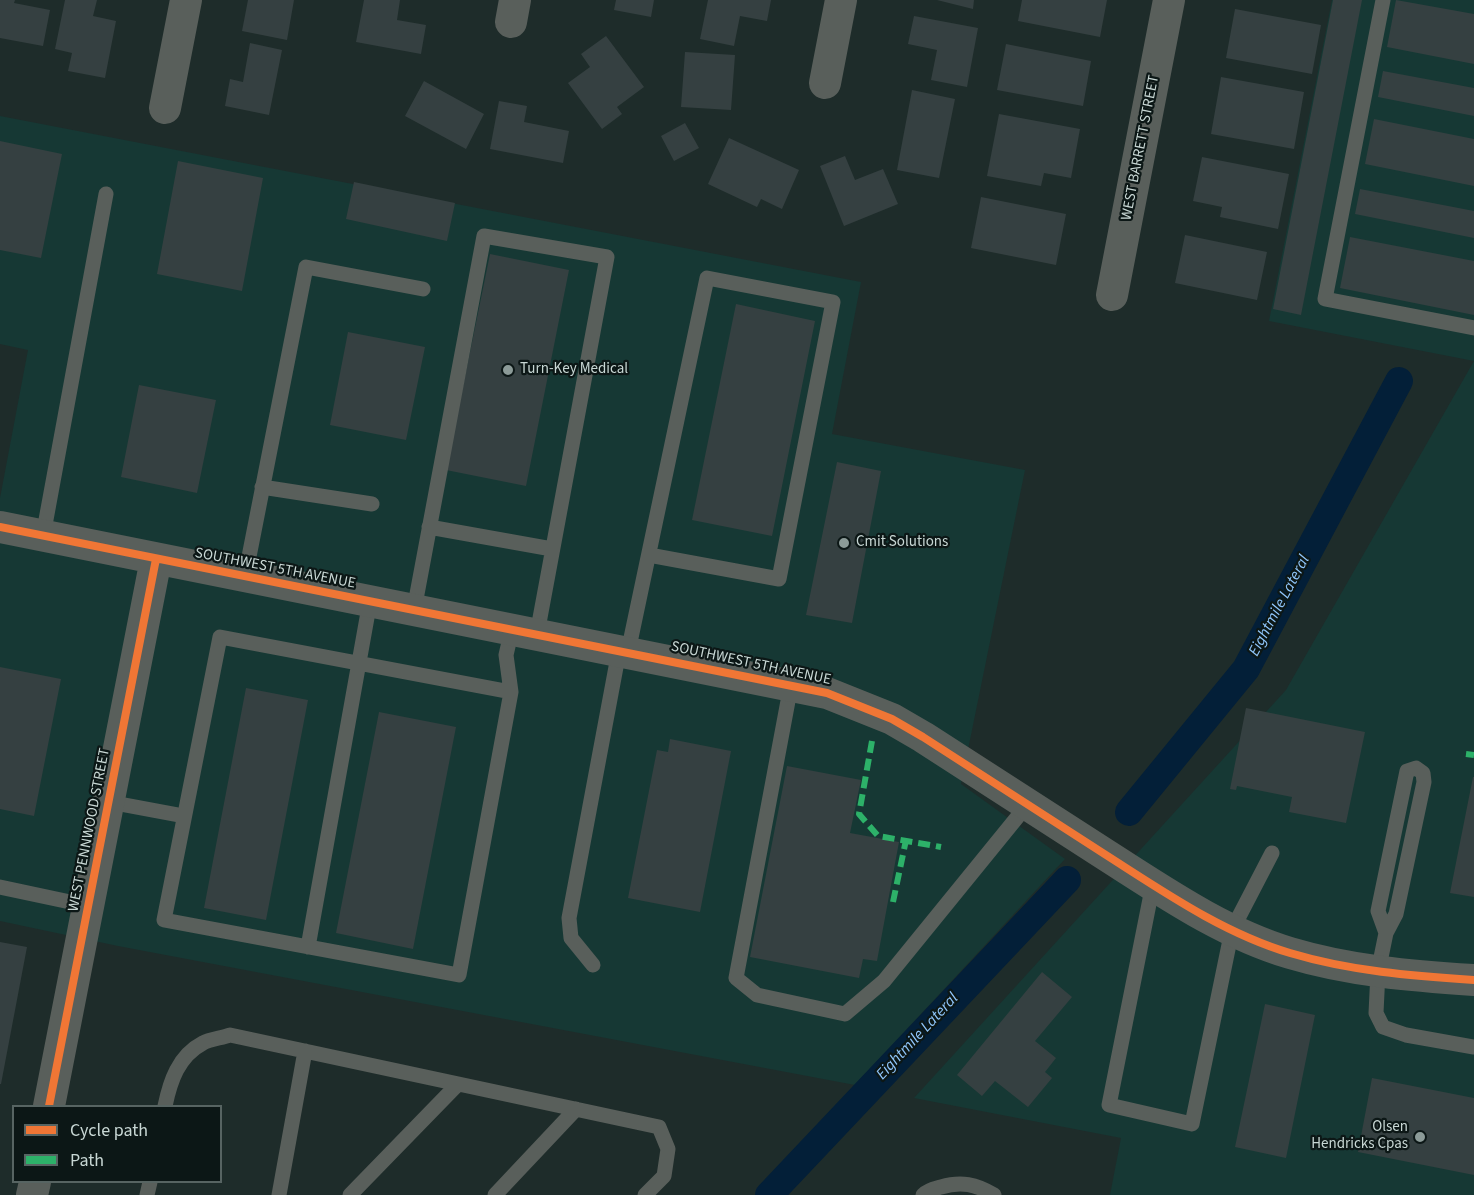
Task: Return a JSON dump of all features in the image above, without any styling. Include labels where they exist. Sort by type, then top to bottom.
[{"type":"street","points":[[165,108],[186,0]]},
{"type":"street","points":[[825,83],[841,0]]},
{"type":"street","name":"WEST BARRETT STREET","points":[[1112,295],[1170,0]]},
{"type":"street","name":"SOUTHWEST 5TH AVENUE","points":[[0,527],[826,693],[892,719],[1209,919],[1232,930],[1288,952],[1328,964],[1378,972],[1474,980]]},
{"type":"street","name":"WEST PENNWOOD STREET","points":[[49,1105],[156,559]]},
{"type":"lane","points":[[1383,0],[1325,299],[1474,328]]},
{"type":"lane","points":[[43,536],[106,194]]},
{"type":"lane","points":[[414,610],[484,236],[607,257],[552,549],[524,631],[507,655],[511,692],[459,975],[164,920],[220,637],[511,692]]},
{"type":"lane","points":[[244,577],[306,267],[423,289]]},
{"type":"lane","points":[[593,964],[571,938],[569,918],[623,651],[649,555],[708,278],[833,303],[780,579],[649,555]]},
{"type":"lane","points":[[262,487],[372,504]]},
{"type":"lane","points":[[429,527],[552,549]]},
{"type":"lane","points":[[308,947],[370,601]]},
{"type":"lane","points":[[791,686],[736,978],[757,995],[845,1014],[884,981],[1028,804]]},
{"type":"lane","points":[[1386,933],[1378,911],[1407,771],[1416,768],[1424,773],[1424,782],[1396,914],[1386,933],[1378,972],[1376,1013],[1383,1027],[1407,1035],[1474,1047]]},
{"type":"lane","points":[[109,802],[184,816]]},
{"type":"lane","points":[[1153,884],[1109,1105],[1192,1124],[1232,930],[1272,853]]},
{"type":"lane","points":[[0,887],[89,906]]},
{"type":"lane","points":[[165,1105],[169,1085],[181,1061],[203,1043],[230,1035],[659,1127],[668,1149],[664,1176],[645,1195]]},
{"type":"lane","points":[[279,1195],[305,1051]]},
{"type":"lane","points":[[350,1195],[458,1084]]},
{"type":"lane","points":[[495,1195],[576,1109]]},
{"type":"lane","points":[[923,1195],[927,1191],[957,1182],[983,1188],[994,1195]]},
{"type":"shaded area","points":[[1332,0],[1474,0],[1474,361],[1269,321]]},
{"type":"shaded area","points":[[0,116],[861,282],[832,434],[1025,470],[961,784],[1065,859],[855,1085],[118,946],[0,921],[0,498],[28,350],[0,344]]},
{"type":"shaded area","points":[[1474,361],[1474,1195],[1110,1195],[1121,1138],[914,1098],[1286,690]]},
{"type":"building","points":[[0,0],[15,0],[14,3],[50,10],[43,46],[0,38]]},
{"type":"building","points":[[65,0],[97,0],[93,16],[116,21],[105,78],[68,71],[72,53],[55,49]]},
{"type":"building","points":[[248,0],[294,0],[287,40],[242,31]]},
{"type":"building","points":[[364,0],[400,0],[397,20],[426,25],[421,54],[356,42]]},
{"type":"building","points":[[616,0],[654,0],[651,17],[614,10]]},
{"type":"building","points":[[708,0],[771,0],[767,21],[740,16],[734,46],[700,39]]},
{"type":"building","points":[[937,0],[974,0],[973,9]]},
{"type":"building","points":[[1022,0],[1107,0],[1100,37],[1018,21]]},
{"type":"building","points":[[1333,0],[1362,0],[1301,315],[1273,309]]},
{"type":"building","points":[[1396,0],[1474,14],[1474,64],[1387,47]]},
{"type":"building","points":[[1235,9],[1321,25],[1312,74],[1226,58]]},
{"type":"building","points":[[914,16],[978,28],[967,87],[931,80],[937,50],[908,44]]},
{"type":"building","points":[[606,36],[644,87],[617,107],[622,114],[602,129],[568,83],[590,67],[581,54]]},
{"type":"building","points":[[250,43],[282,50],[269,115],[225,106],[230,79],[243,82]]},
{"type":"building","points":[[1006,44],[1091,61],[1083,106],[997,90]]},
{"type":"building","points":[[685,52],[735,55],[731,110],[681,107]]},
{"type":"building","points":[[1383,71],[1474,88],[1474,116],[1378,97]]},
{"type":"building","points":[[1221,77],[1304,92],[1294,149],[1211,134]]},
{"type":"building","points":[[424,81],[484,114],[466,149],[405,116]]},
{"type":"building","points":[[912,90],[955,99],[939,178],[897,170]]},
{"type":"building","points":[[499,101],[527,106],[524,122],[569,131],[563,163],[490,149]]},
{"type":"building","points":[[999,114],[1080,129],[1071,178],[1044,173],[1041,186],[987,176]]},
{"type":"building","points":[[1374,119],[1474,139],[1474,186],[1365,164]]},
{"type":"building","points":[[685,123],[699,148],[674,161],[661,136]]},
{"type":"building","points":[[729,138],[799,170],[782,209],[761,199],[757,207],[708,184]]},
{"type":"building","points":[[0,141],[62,154],[41,258],[0,250]]},
{"type":"building","points":[[845,156],[855,180],[883,169],[898,204],[844,226],[820,166]]},
{"type":"building","points":[[1202,157],[1289,174],[1278,229],[1220,217],[1222,207],[1193,201]]},
{"type":"building","points":[[178,161],[263,178],[242,291],[157,274]]},
{"type":"building","points":[[354,182],[455,203],[447,241],[346,219]]},
{"type":"building","points":[[1360,189],[1474,211],[1474,238],[1355,214]]},
{"type":"building","points":[[981,197],[1066,214],[1056,265],[971,248]]},
{"type":"building","points":[[1185,235],[1267,252],[1257,300],[1175,283]]},
{"type":"building","points":[[1350,237],[1474,261],[1474,315],[1340,288]]},
{"type":"building","name":"Turn-Key Medical","points":[[490,254],[569,270],[526,486],[446,470]]},
{"type":"building","points":[[736,304],[815,321],[772,536],[692,520]]},
{"type":"building","points":[[348,332],[425,347],[406,440],[330,425]]},
{"type":"building","points":[[139,385],[216,400],[197,493],[121,477]]},
{"type":"building","name":"Cmit Solutions","points":[[837,462],[881,471],[852,623],[806,615]]},
{"type":"building","points":[[0,667],[61,679],[34,816],[0,809]]},
{"type":"building","points":[[246,688],[308,700],[266,920],[204,908]]},
{"type":"building","points":[[1246,708],[1365,732],[1346,823],[1289,812],[1292,797],[1237,786],[1236,790],[1230,789]]},
{"type":"building","points":[[379,712],[456,727],[413,949],[336,933]]},
{"type":"building","points":[[670,739],[731,751],[700,912],[628,898],[657,750],[668,752]]},
{"type":"building","points":[[787,766],[861,780],[850,833],[899,842],[877,961],[863,959],[859,978],[750,957]]},
{"type":"building","points":[[1474,777],[1474,897],[1450,893]]},
{"type":"building","points":[[0,942],[27,947],[1,1084],[0,1084]]},
{"type":"building","points":[[1042,972],[1072,997],[1035,1041],[1056,1058],[1045,1072],[1052,1078],[1028,1107],[995,1081],[982,1096],[957,1075]]},
{"type":"building","points":[[1265,1004],[1315,1015],[1286,1158],[1235,1147]]},
{"type":"building","points":[[1372,1078],[1474,1098],[1474,1175],[1358,1152]]},
{"type":"waterway","name":"Eightmile Lateral","points":[[1129,812],[1246,669],[1399,381]]},
{"type":"waterway","name":"Eightmile Lateral","points":[[769,1195],[1067,880]]},
{"type":"marked path","points":[[872,741],[859,814],[878,836],[941,847]]},
{"type":"marked path","points":[[1466,754],[1474,755]]},
{"type":"marked path","points":[[893,902],[906,840]]},
{"type":"cycle path","points":[[0,527],[827,693],[892,719],[1172,897],[1218,923],[1265,945],[1313,959],[1358,968],[1474,980]]},
{"type":"cycle path","points":[[49,1105],[156,559]]},
{"type":"place","name":"Turn-Key Medical","points":[[508,370]]},
{"type":"place","name":"Cmit Solutions","points":[[844,543]]},
{"type":"place","name":"Olsen Hendricks Cpas","points":[[1420,1137]]}]
